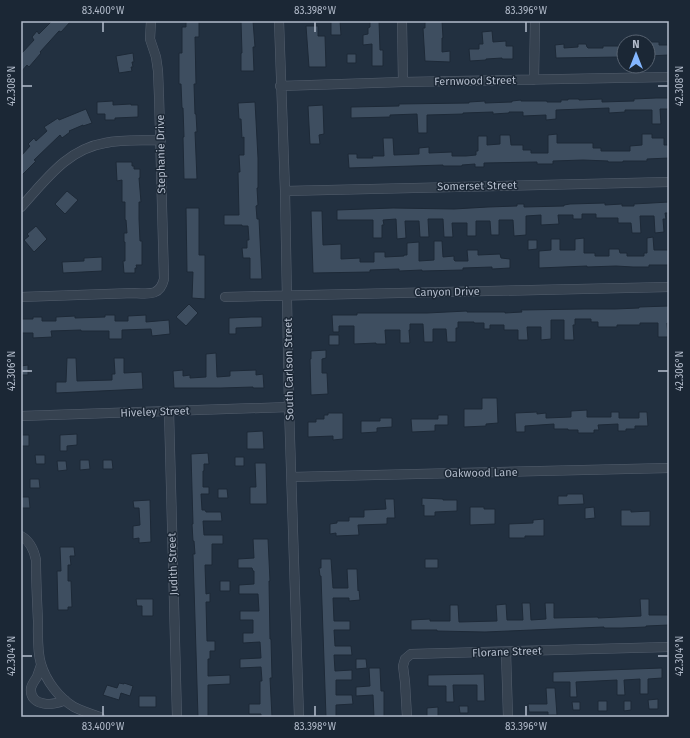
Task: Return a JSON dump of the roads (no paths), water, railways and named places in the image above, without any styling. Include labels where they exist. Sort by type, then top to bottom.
[{"type":"street","name":"Stephanie Drive","points":[[21,297],[134,293],[150,294],[159,290],[161,287],[164,279],[158,71],[156,57],[150,39],[151,21]]},
{"type":"street","name":"South Carlson Street","points":[[278,21],[285,191],[289,407],[299,717]]},
{"type":"street","points":[[402,21],[403,82]]},
{"type":"street","points":[[534,80],[535,21]]},
{"type":"street","name":"Fernwood Street","points":[[280,86],[669,77]]},
{"type":"street","points":[[21,208],[63,162],[83,149],[106,142],[160,140]]},
{"type":"street","name":"Somerset Street","points":[[285,191],[669,182]]},
{"type":"street","name":"Canyon Drive","points":[[225,297],[669,287]]},
{"type":"street","name":"Hiveley Street","points":[[21,416],[289,407]]},
{"type":"street","name":"Judith Street","points":[[169,411],[177,717]]},
{"type":"street","name":"Oakwood Lane","points":[[292,478],[669,468]]},
{"type":"street","points":[[21,536],[26,539],[32,547],[36,560],[38,644],[41,665],[51,684],[65,700],[83,711],[100,717]]},
{"type":"street","name":"Florane Street","points":[[406,717],[406,682],[403,666],[405,659],[411,654],[669,647]]},
{"type":"street","points":[[506,652],[508,717]]},
{"type":"street","points":[[41,665],[31,687],[34,698],[45,704],[62,702],[65,700]]}]
